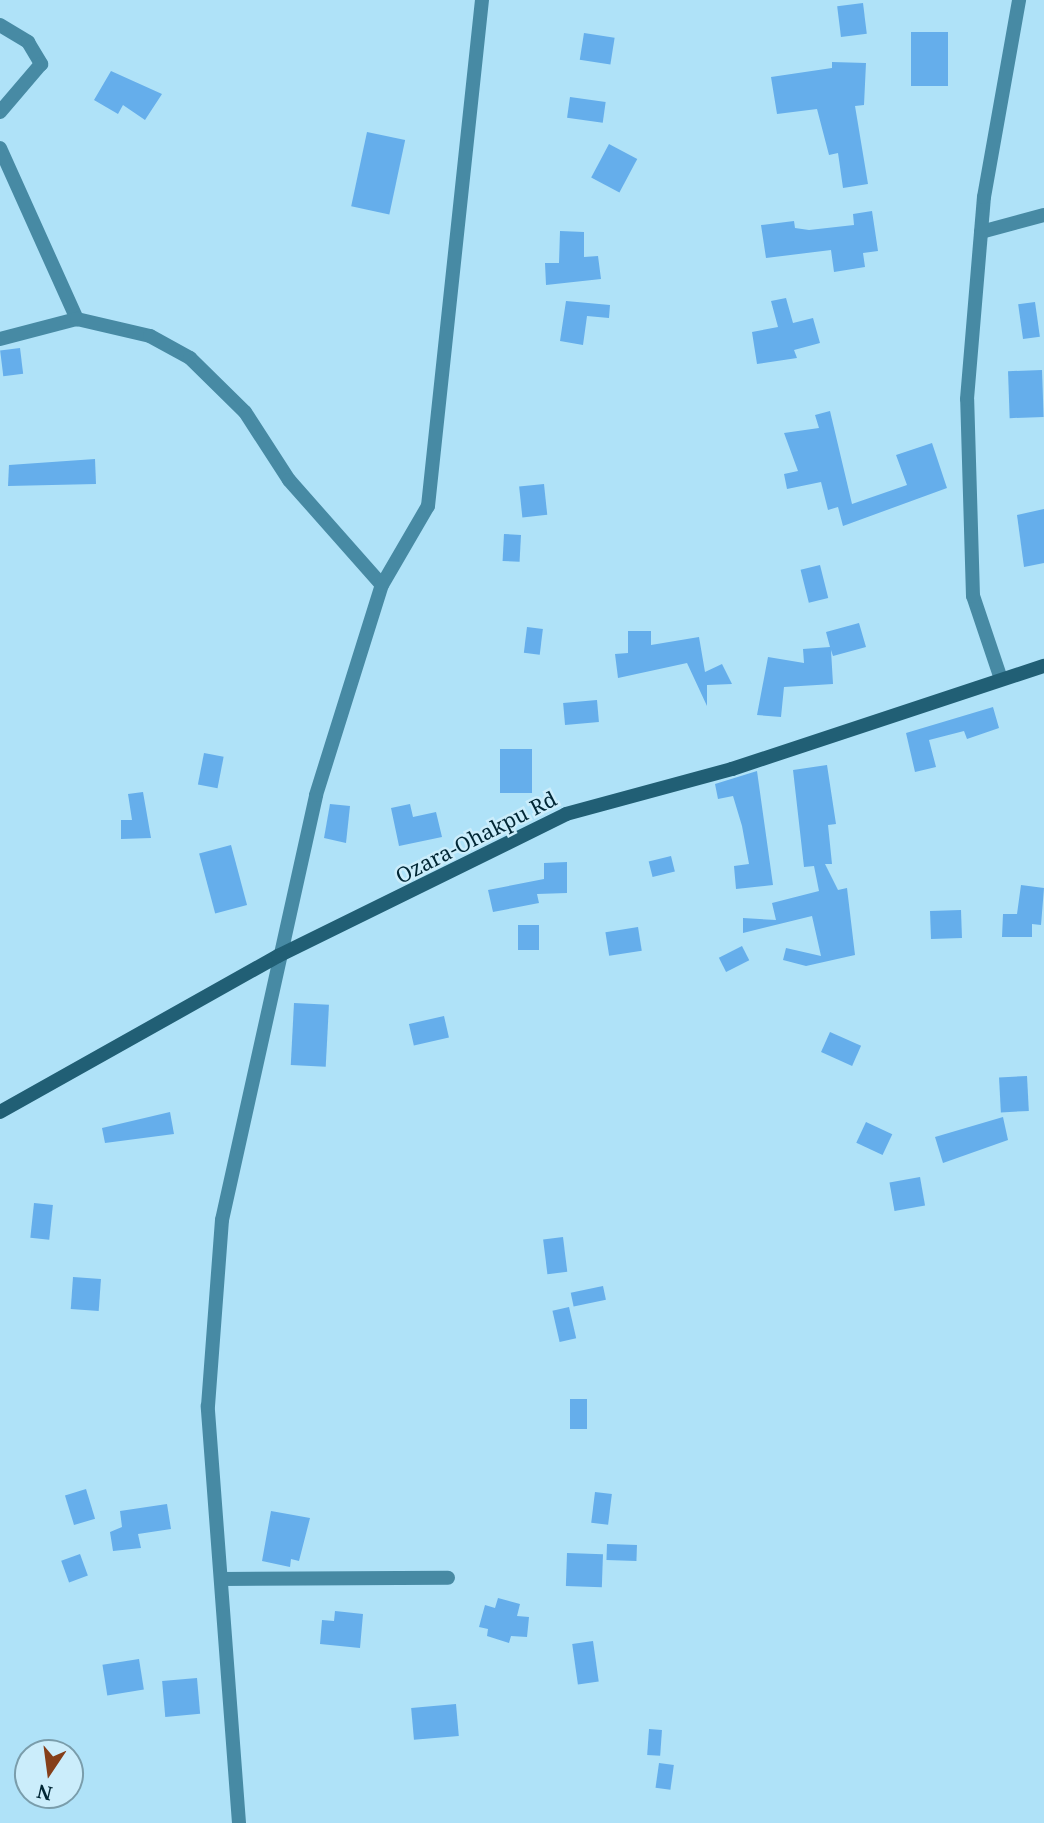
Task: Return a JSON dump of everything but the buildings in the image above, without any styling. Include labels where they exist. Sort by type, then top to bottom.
[{"type":"main road","name":"Ozara-Ohakpu Rd","points":[[0,1112],[278,956],[566,814],[732,769],[1044,666]]},
{"type":"street","points":[[239,1823],[208,1406],[222,1220],[278,956],[316,795],[382,584],[428,506],[482,0]]},
{"type":"street","points":[[1001,679],[973,596],[967,399],[981,232],[1019,0]]},
{"type":"street","points":[[0,24],[28,42],[41,64],[0,112]]},
{"type":"street","points":[[0,148],[77,319]]},
{"type":"street","points":[[981,232],[1044,215]]},
{"type":"street","points":[[0,339],[77,319],[150,336],[190,358],[245,412],[289,480],[382,584]]},
{"type":"street","points":[[222,1580],[448,1578]]}]
